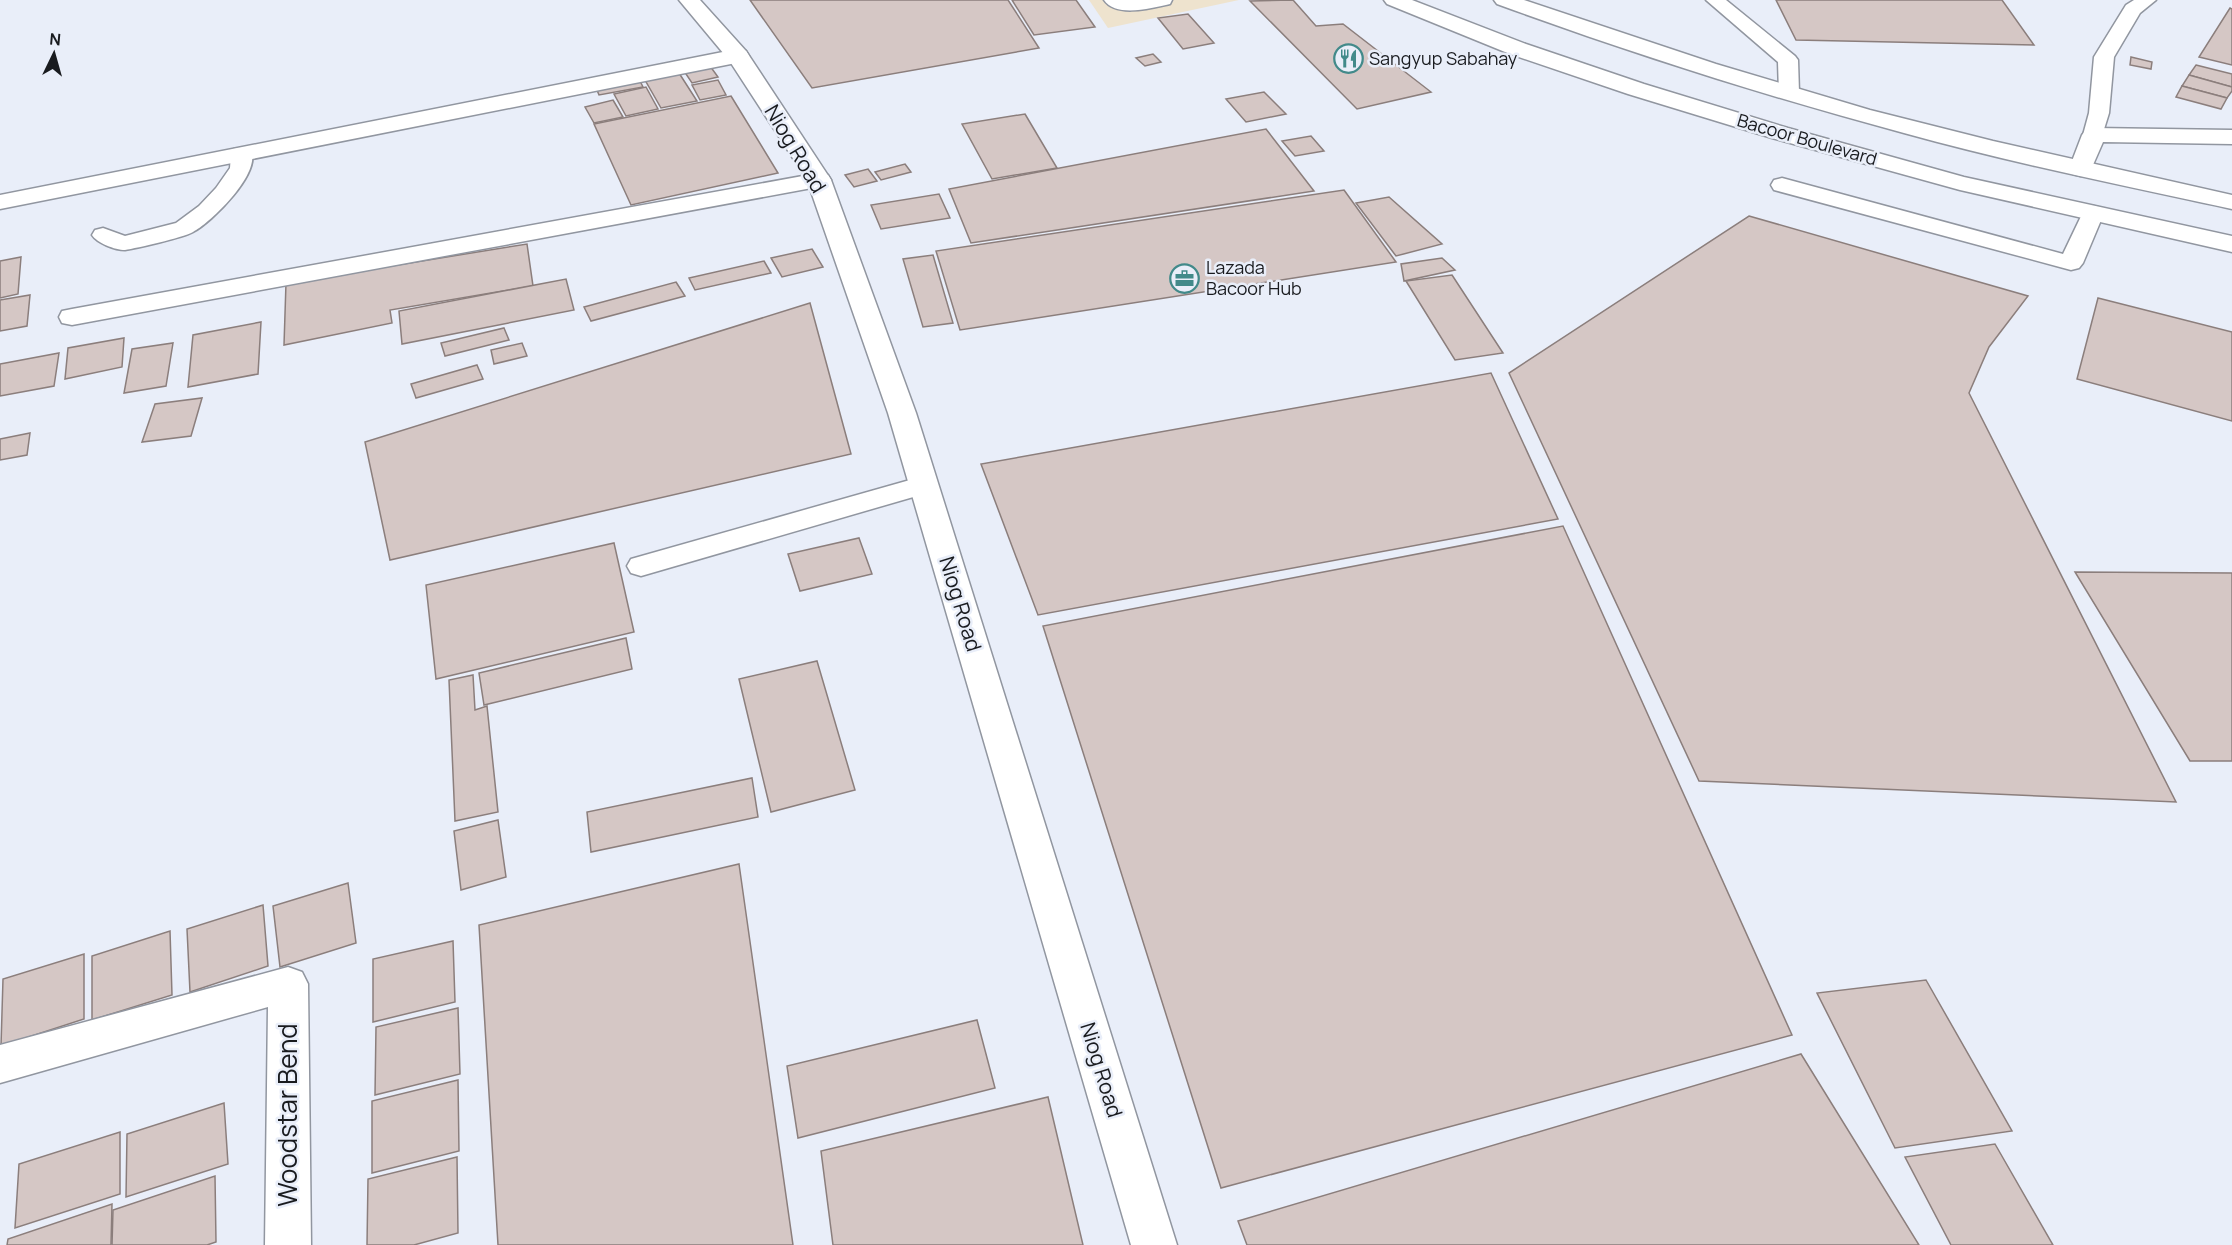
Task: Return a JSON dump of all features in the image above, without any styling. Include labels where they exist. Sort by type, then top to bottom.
[{"type":"street","name":"Niog Road","points":[[690,0],[738,56],[819,180],[902,413],[1154,1245]]},
{"type":"street","name":"Bacoor Boulevard","points":[[1394,0],[1518,49],[1713,114],[1960,183],[2232,244]]},
{"type":"street","name":"Bacoor Boulevard","points":[[1504,0],[1623,43],[1915,129],[2232,202]]},
{"type":"street","points":[[0,202],[738,56]]},
{"type":"street","points":[[2081,169],[2094,135],[2232,137]]},
{"type":"street","points":[[72,317],[819,180]]},
{"type":"street","name":"Woodstar Bend","points":[[0,1064],[288,984],[288,1245]]},
{"type":"lane","points":[[1113,0],[1121,4],[1135,4],[1163,0]]},
{"type":"lane","points":[[1715,0],[1788,60],[1789,93]]},
{"type":"lane","points":[[2094,135],[2099,113],[2104,57],[2133,9],[2147,0]]},
{"type":"lane","points":[[103,235],[123,243],[184,228],[207,211],[224,193],[242,168],[242,154]]},
{"type":"lane","points":[[1782,185],[2071,263],[2092,213]]},
{"type":"lane","points":[[641,566],[924,485]]},
{"type":"shaded area","points":[[1089,0],[1239,0],[1108,28]]},
{"type":"building","points":[[750,0],[1008,0],[1039,48],[812,88]]},
{"type":"building","points":[[1012,0],[1076,0],[1095,27],[1034,35]]},
{"type":"building","name":"Sangyup Sabahay","points":[[1293,0],[1316,26],[1343,24],[1431,92],[1357,109],[1250,1]]},
{"type":"building","points":[[1776,0],[2002,0],[2034,45],[1796,40]]},
{"type":"building","points":[[2230,8],[2232,9],[2232,65],[2199,57]]},
{"type":"building","points":[[1188,14],[1214,43],[1183,49],[1158,18]]},
{"type":"building","points":[[1153,54],[1161,62],[1145,66],[1136,58]]},
{"type":"building","points":[[2131,57],[2152,62],[2151,69],[2130,65]]},
{"type":"building","points":[[2196,65],[2232,74],[2232,87],[2189,75]]},
{"type":"building","points":[[710,66],[718,77],[692,83],[684,71]]},
{"type":"building","points":[[679,73],[697,101],[661,108],[645,80]]},
{"type":"building","points":[[2189,75],[2232,87],[2232,91],[2227,98],[2182,86]]},
{"type":"building","points":[[718,80],[726,95],[700,100],[692,85]]},
{"type":"building","points":[[640,81],[643,87],[599,95],[597,90]]},
{"type":"building","points":[[2182,86],[2227,98],[2221,109],[2176,97]]},
{"type":"building","points":[[646,87],[658,109],[626,116],[614,94]]},
{"type":"building","points":[[1264,92],[1286,114],[1246,122],[1226,99]]},
{"type":"building","points":[[731,96],[778,173],[631,205],[594,124]]},
{"type":"building","points":[[613,100],[623,117],[594,123],[585,107]]},
{"type":"building","points":[[1025,114],[1057,168],[992,179],[962,124]]},
{"type":"building","points":[[1266,129],[1314,191],[971,243],[949,189]]},
{"type":"building","points":[[1311,136],[1324,151],[1295,156],[1282,141]]},
{"type":"building","points":[[905,164],[911,172],[881,180],[875,172]]},
{"type":"building","points":[[868,169],[877,181],[854,187],[845,175]]},
{"type":"building","points":[[1344,190],[1396,262],[960,330],[936,251]]},
{"type":"building","points":[[939,194],[950,218],[881,229],[871,205]]},
{"type":"building","points":[[1389,197],[1442,244],[1396,256],[1356,203]]},
{"type":"building","points":[[1749,216],[2028,296],[1989,347],[1969,393],[2176,802],[1699,781],[1509,373]]},
{"type":"building","points":[[527,244],[533,286],[390,310],[392,323],[284,345],[286,283]]},
{"type":"building","points":[[812,249],[823,267],[782,277],[771,258]]},
{"type":"building","points":[[933,255],[953,323],[923,327],[903,259]]},
{"type":"building","points":[[21,257],[18,294],[0,298],[0,261]]},
{"type":"building","points":[[1442,258],[1455,270],[1404,281],[1401,264]]},
{"type":"building","points":[[764,261],[771,273],[695,290],[689,278]]},
{"type":"building","points":[[1452,275],[1503,353],[1455,360],[1406,281]]},
{"type":"building","points":[[566,279],[574,310],[402,344],[399,311]]},
{"type":"building","points":[[676,282],[685,296],[591,321],[584,307]]},
{"type":"building","points":[[30,295],[27,326],[0,331],[0,300]]},
{"type":"building","points":[[2098,298],[2232,332],[2232,421],[2077,379]]},
{"type":"building","points":[[810,303],[851,454],[390,560],[365,442]]},
{"type":"building","points":[[261,322],[258,374],[188,387],[193,335]]},
{"type":"building","points":[[504,328],[509,340],[445,356],[441,343]]},
{"type":"building","points":[[124,338],[122,367],[65,379],[68,348]]},
{"type":"building","points":[[173,343],[166,386],[124,393],[132,349]]},
{"type":"building","points":[[522,343],[527,356],[494,364],[491,350]]},
{"type":"building","points":[[59,353],[54,386],[0,396],[0,364]]},
{"type":"building","points":[[477,365],[483,379],[416,398],[411,384]]},
{"type":"building","points":[[1491,373],[1558,519],[1038,615],[981,464]]},
{"type":"building","points":[[202,398],[191,436],[142,442],[155,404]]},
{"type":"building","points":[[30,433],[27,455],[0,460],[0,439]]},
{"type":"building","points":[[1563,526],[1792,1035],[1221,1188],[1043,626]]},
{"type":"building","points":[[859,538],[872,574],[800,591],[788,554]]},
{"type":"building","points":[[614,543],[634,632],[436,679],[426,585]]},
{"type":"building","points":[[2075,572],[2232,573],[2232,761],[2190,761]]},
{"type":"building","points":[[626,638],[632,669],[484,705],[479,673]]},
{"type":"building","points":[[817,661],[855,790],[771,812],[739,679]]},
{"type":"building","points":[[473,675],[475,710],[487,706],[498,812],[455,821],[449,680]]},
{"type":"building","points":[[752,778],[758,817],[591,852],[587,812]]},
{"type":"building","points":[[498,820],[506,877],[461,890],[454,831]]},
{"type":"building","points":[[739,864],[793,1245],[498,1245],[479,925]]},
{"type":"building","points":[[348,883],[356,943],[280,967],[273,906]]},
{"type":"building","points":[[263,905],[268,966],[190,992],[187,929]]},
{"type":"building","points":[[170,931],[172,995],[92,1020],[92,956]]},
{"type":"building","points":[[453,941],[455,1002],[373,1022],[373,959]]},
{"type":"building","points":[[84,954],[84,1019],[1,1046],[3,979]]},
{"type":"building","points":[[1926,980],[2012,1131],[1895,1148],[1817,993]]},
{"type":"building","points":[[458,1008],[460,1074],[375,1095],[376,1027]]},
{"type":"building","points":[[977,1020],[995,1088],[798,1138],[787,1066]]},
{"type":"building","points":[[1801,1054],[1919,1245],[1247,1245],[1238,1221]]},
{"type":"building","points":[[458,1080],[459,1151],[372,1173],[372,1101]]},
{"type":"building","points":[[1048,1097],[1083,1245],[833,1245],[821,1151]]},
{"type":"building","points":[[224,1103],[228,1164],[126,1197],[127,1134]]},
{"type":"building","points":[[120,1132],[120,1194],[15,1228],[19,1164]]},
{"type":"building","points":[[1995,1144],[2053,1245],[1951,1245],[1905,1157]]},
{"type":"building","points":[[457,1157],[458,1233],[414,1245],[367,1245],[368,1179]]},
{"type":"building","points":[[215,1176],[216,1242],[207,1245],[112,1245],[113,1210]]},
{"type":"building","points":[[112,1204],[111,1245],[7,1245],[8,1239]]},
{"type":"place","name":"Sangyup Sabahay","points":[[1348,59]]},
{"type":"place","name":"Lazada Bacoor Hub","points":[[1185,278]]}]
